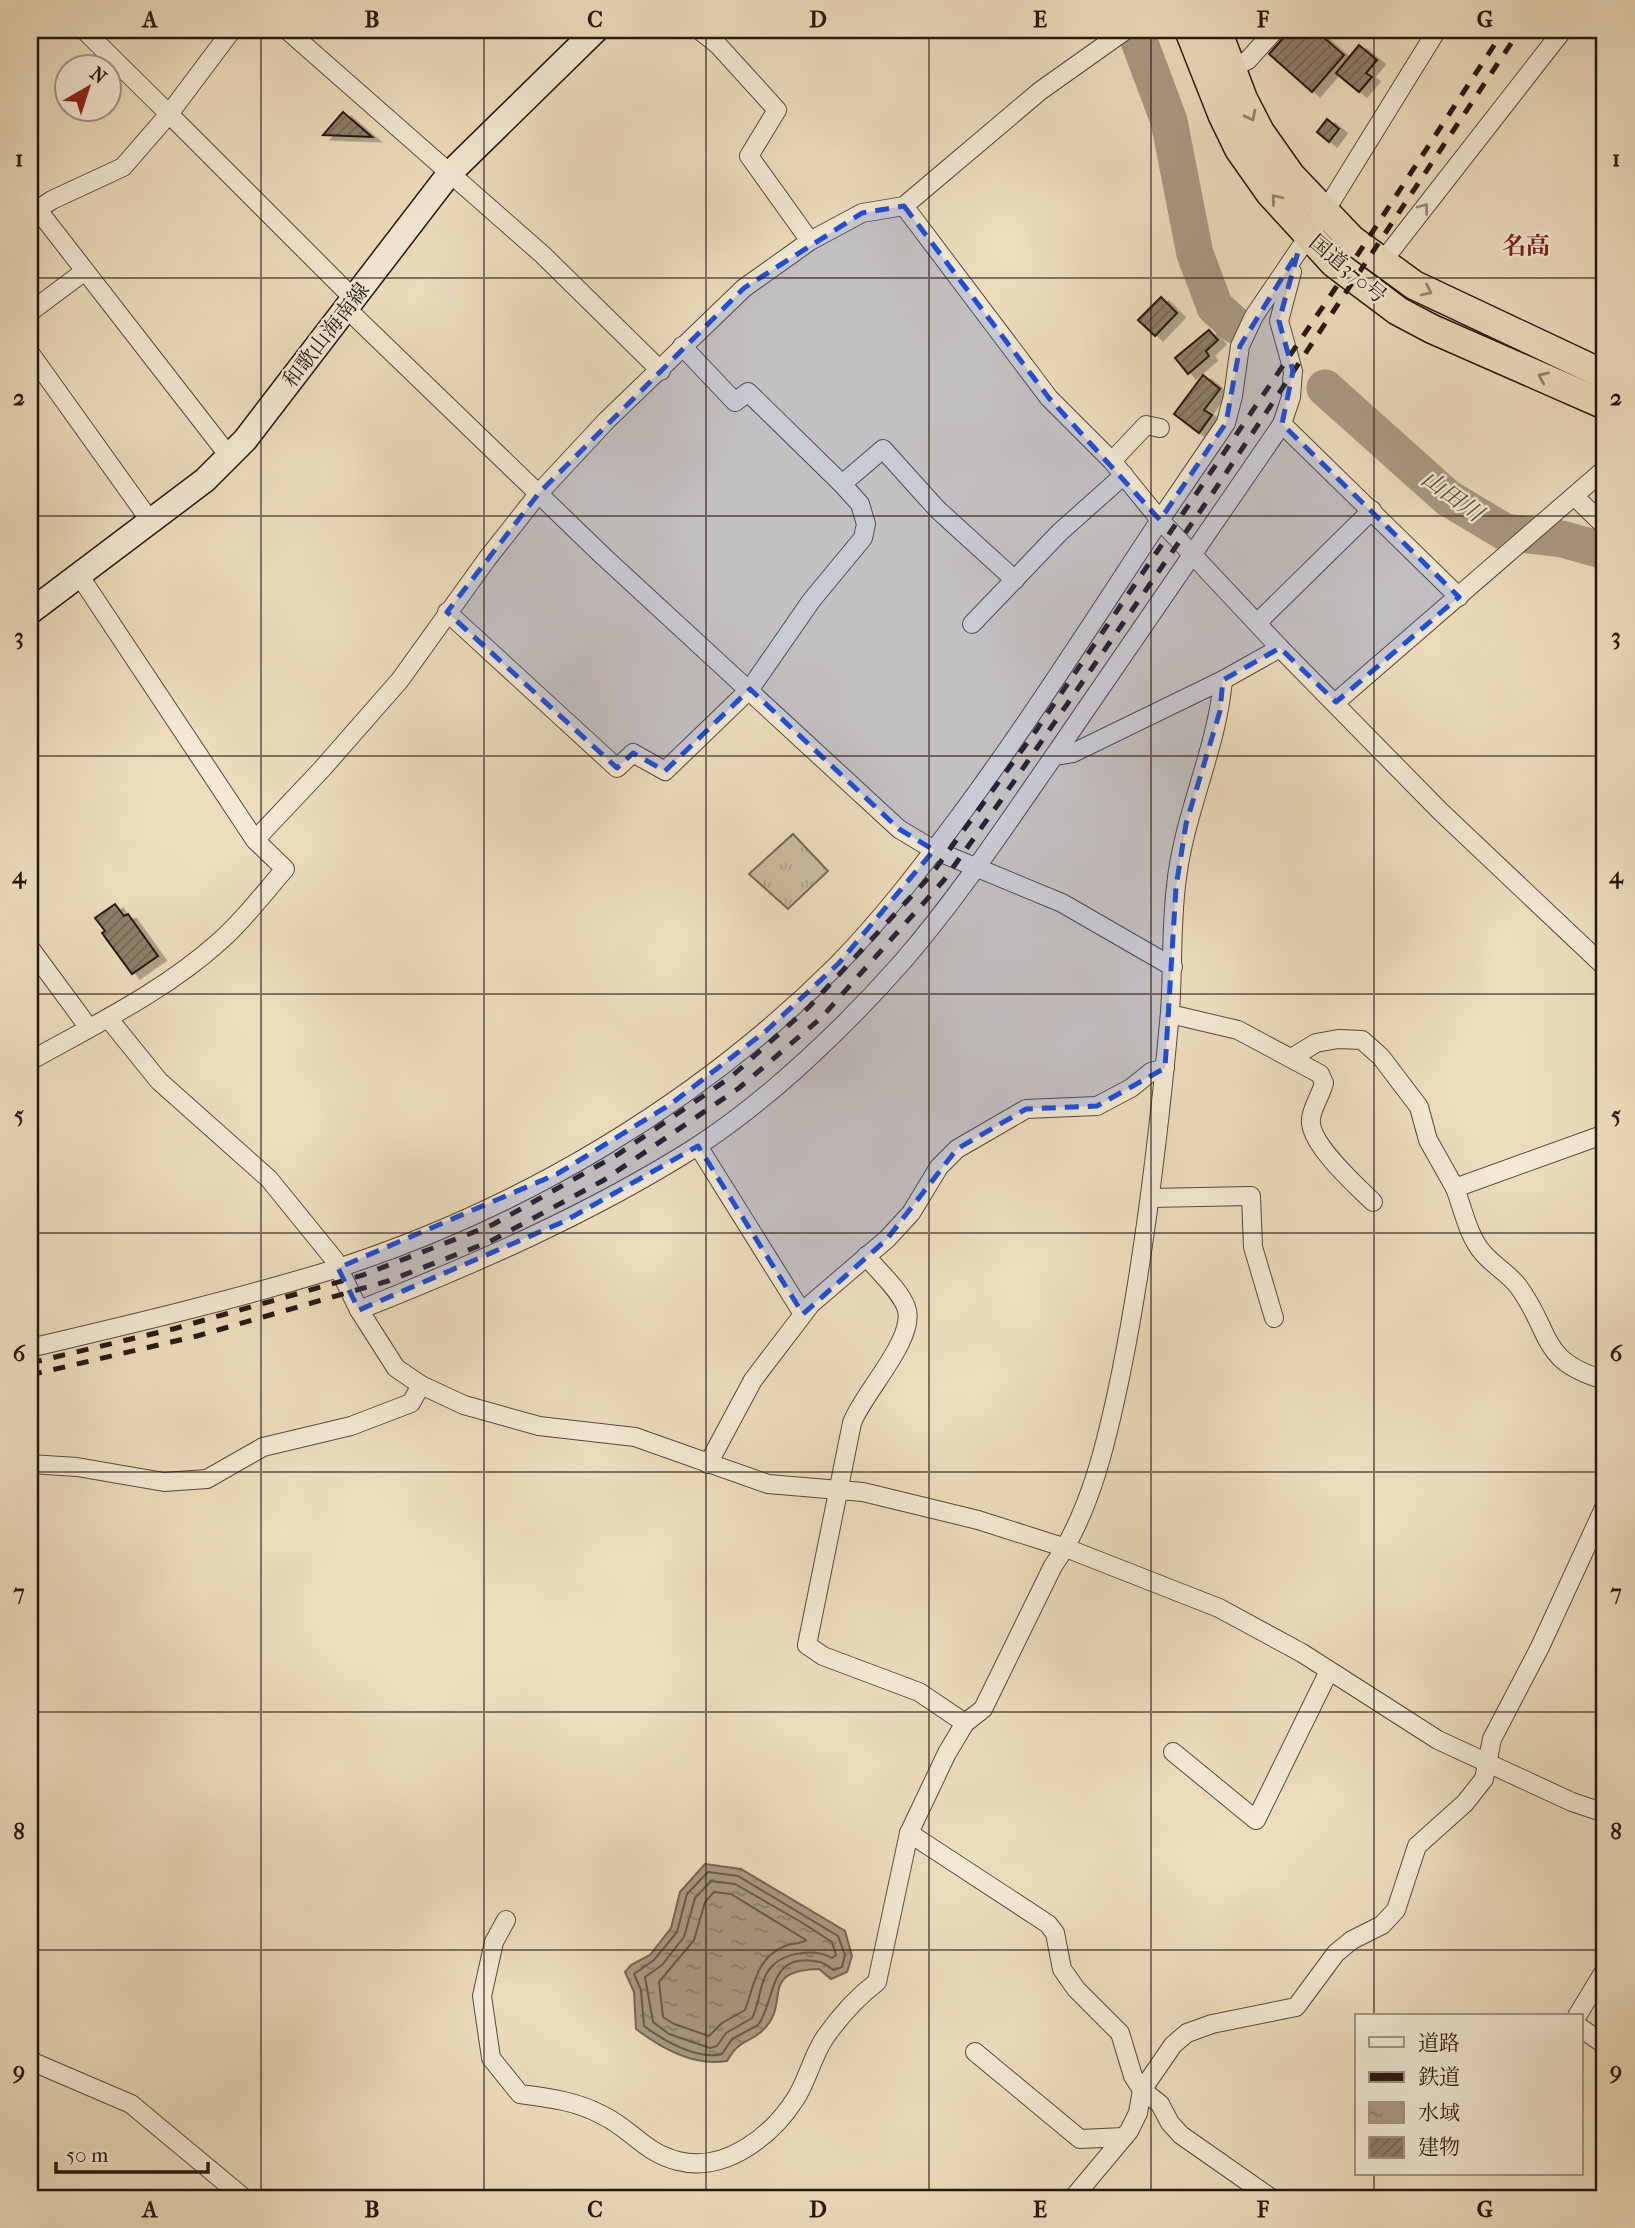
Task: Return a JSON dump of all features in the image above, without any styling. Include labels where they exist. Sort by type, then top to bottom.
[{"type":"highway","name":"国道370号","points":[[1189,30],[1291,177],[1351,239],[1414,285],[1605,375]]},
{"type":"highway","name":"国道370号","points":[[1217,30],[1219,74],[1239,149],[1303,245],[1334,263],[1398,310],[1605,405]]},
{"type":"main road","name":"和歌山海南線","points":[[30,612],[151,522],[229,456],[351,304],[449,174],[589,32]]},
{"type":"street","points":[[84,30],[540,493],[899,829],[934,850],[1062,903],[1173,967]]},
{"type":"street","points":[[229,456],[85,271],[32,210],[123,167],[169,114],[232,30]]},
{"type":"street","points":[[287,30],[543,255],[661,371]]},
{"type":"street","points":[[699,30],[718,45],[777,110],[749,156],[810,241]]},
{"type":"street","points":[[1219,74],[1248,60],[1275,30]]},
{"type":"street","points":[[30,1348],[194,1309],[338,1268],[454,1222],[557,1174],[671,1104],[766,1031],[839,963],[934,850],[1011,747],[1226,423],[1240,346],[1254,316],[1324,213],[1437,30]]},
{"type":"street","points":[[1382,262],[1563,30]]},
{"type":"street","points":[[255,840],[323,769],[400,680],[447,612],[540,493],[606,421],[661,371],[682,346],[744,288],[810,241],[862,213],[904,206],[1040,91],[1119,33]]},
{"type":"street","points":[[904,206],[1049,398],[1118,468],[1160,520],[1192,551],[1280,648],[1493,863],[1605,967]]},
{"type":"street","points":[[359,1310],[448,1275],[565,1221],[698,1146],[757,1100],[903,961],[976,866],[1054,756],[1192,551],[1282,424],[1291,397],[1293,371],[1279,321],[1303,245]]},
{"type":"street","points":[[30,312],[85,271]]},
{"type":"street","points":[[447,612],[617,768],[633,753],[665,771],[750,690],[811,601],[863,538],[866,524],[860,504],[842,484],[748,393],[735,402],[682,346]]},
{"type":"street","points":[[30,352],[151,522]]},
{"type":"street","points":[[1282,424],[1459,597]]},
{"type":"street","points":[[972,624],[1118,468],[1146,425],[1160,428]]},
{"type":"street","points":[[842,484],[883,449],[937,509],[1015,580]]},
{"type":"street","points":[[1336,702],[1605,469]]},
{"type":"street","points":[[1575,497],[1605,526]]},
{"type":"street","points":[[1257,623],[1371,510]]},
{"type":"street","points":[[30,1060],[108,1018],[192,964],[221,940],[285,869],[255,840],[79,575]]},
{"type":"street","points":[[1054,756],[1073,753],[1223,680],[1280,648]]},
{"type":"street","points":[[506,1920],[494,1942],[482,1996],[491,2058],[520,2094],[568,2100],[604,2116],[658,2156],[688,2164],[722,2162],[733,2158],[773,2126],[796,2098],[825,2038],[858,1996],[877,1982],[909,1833],[947,1753],[965,1723],[983,1709],[1053,1566],[1066,1548],[1107,1443],[1133,1314],[1150,1198],[1170,1014],[1175,887],[1186,824],[1220,711],[1223,680]]},
{"type":"street","points":[[30,948],[89,1028]]},
{"type":"street","points":[[1170,1014],[1238,1030],[1293,1057],[1323,1078],[1311,1118],[1313,1134],[1339,1168],[1373,1202]]},
{"type":"street","points":[[108,1018],[159,1080],[269,1179],[338,1268],[359,1310],[396,1367],[421,1385],[464,1405],[539,1426],[635,1437],[768,1484],[863,1492],[978,1520],[1066,1548],[1219,1608],[1329,1671],[1438,1740],[1572,1802],[1605,1813]]},
{"type":"street","points":[[1293,1057],[1316,1043],[1338,1039],[1362,1040],[1381,1057],[1419,1107],[1428,1140],[1455,1188],[1483,1254],[1517,1284],[1557,1357],[1572,1369],[1605,1380]]},
{"type":"street","points":[[708,1464],[753,1380],[803,1314],[887,1239],[911,1213],[939,1167],[957,1149],[1026,1109],[1097,1106],[1131,1088],[1151,1072],[1165,1068]]},
{"type":"street","points":[[1455,1188],[1605,1133]]},
{"type":"street","points":[[698,1146],[803,1314]]},
{"type":"street","points":[[1150,1198],[1251,1196],[1253,1247],[1274,1318]]},
{"type":"street","points":[[866,1256],[900,1296],[907,1308],[908,1319],[897,1348],[856,1411],[807,1645],[823,1656],[919,1692],[965,1723]]},
{"type":"street","points":[[30,1464],[76,1467],[164,1482],[206,1479],[264,1447],[351,1426],[411,1403],[421,1385]]},
{"type":"street","points":[[1073,2198],[1124,2137],[1138,2113],[1142,2090],[1173,2045],[1187,2033],[1212,2024],[1296,2007],[1336,1953],[1352,1940],[1382,1926],[1396,1910],[1417,1846],[1465,1803],[1484,1779],[1492,1739],[1540,1647],[1605,1506]]},
{"type":"street","points":[[1173,1752],[1256,1821],[1329,1671]]},
{"type":"street","points":[[909,1833],[1048,1924],[1055,1933],[1062,1969],[1076,1989],[1120,2033],[1133,2076],[1142,2090],[1160,2104],[1170,2123],[1181,2135],[1271,2198]]},
{"type":"street","points":[[1578,2014],[1605,1970]]},
{"type":"street","points":[[1582,2029],[1605,2045]]},
{"type":"street","points":[[975,2052],[1080,2139],[1124,2137]]},
{"type":"street","points":[[30,2057],[33,2062],[131,2104],[244,2198]]},
{"type":"highlighted area","points":[[904,206],[1049,398],[1160,520],[1226,423],[1240,346],[1298,252],[1279,321],[1293,371],[1282,424],[1459,597],[1336,702],[1280,648],[1223,680],[1220,711],[1186,824],[1176,887],[1165,1068],[1097,1106],[1026,1109],[957,1149],[887,1239],[803,1314],[698,1146],[565,1221],[359,1310],[338,1268],[557,1174],[671,1104],[766,1031],[839,963],[934,850],[899,829],[750,689],[665,771],[633,753],[617,768],[447,612],[539,493],[744,288],[862,213]]},
{"type":"green space","points":[[793,834],[828,871],[788,909],[749,874]]},
{"type":"water","points":[[705,1864],[741,1869],[845,1931],[852,1956],[847,1972],[831,1979],[819,1969],[788,1975],[782,1982],[771,2019],[763,2030],[736,2048],[727,2061],[715,2062],[690,2059],[656,2043],[636,2029],[634,1992],[625,1972],[631,1965],[650,1955],[671,1928],[680,1892]]},
{"type":"building","points":[[1290,30],[1315,30],[1344,55],[1312,92],[1269,54]]},
{"type":"building","points":[[1359,45],[1377,60],[1366,73],[1372,77],[1359,92],[1336,73]]},
{"type":"building","points":[[343,112],[372,137],[323,135]]},
{"type":"building","points":[[1327,119],[1339,129],[1329,142],[1317,132]]},
{"type":"building","points":[[1161,297],[1177,313],[1155,336],[1138,320]]},
{"type":"building","points":[[1209,330],[1218,340],[1206,351],[1209,356],[1188,374],[1175,358]]},
{"type":"building","points":[[1203,375],[1220,389],[1204,410],[1212,415],[1199,433],[1174,414]]},
{"type":"building","points":[[115,904],[124,916],[128,914],[158,956],[132,974],[102,933],[105,931],[95,918]]},
{"type":"waterway","name":"山田川","points":[[1135,30],[1169,121],[1195,254],[1215,307],[1235,325]]},
{"type":"waterway","name":"山田川","points":[[1325,388],[1448,498],[1505,532],[1562,539],[1605,551]]},
{"type":"railway","points":[[30,1363],[173,1329],[363,1275],[492,1225],[617,1155],[731,1077],[809,1007],[931,875],[1035,732],[1345,274],[1504,30]]},
{"type":"railway","points":[[30,1375],[197,1336],[388,1281],[489,1242],[604,1180],[739,1088],[821,1018],[944,880],[999,803],[1210,497],[1520,30]]},
{"type":"district","name":"名高","points":[[1526,246]]}]
